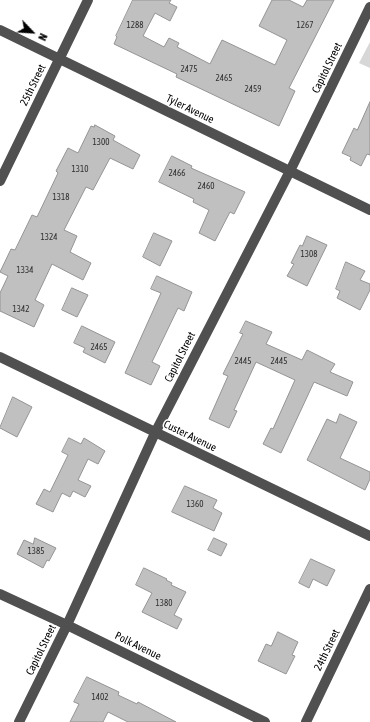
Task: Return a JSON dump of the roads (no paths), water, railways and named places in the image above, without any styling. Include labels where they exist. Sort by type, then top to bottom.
[{"type":"street","name":"25th Street","points":[[0,181],[88,0]]},
{"type":"street","name":"Capitol Street","points":[[19,722],[68,625],[155,432],[290,171],[370,7]]},
{"type":"street","name":"Tyler Avenue","points":[[0,30],[370,210]]},
{"type":"street","name":"Custer Avenue","points":[[0,357],[370,536]]},
{"type":"street","name":"24th Street","points":[[306,722],[370,589]]},
{"type":"street","name":"Polk Avenue","points":[[0,594],[68,625],[265,722]]}]
